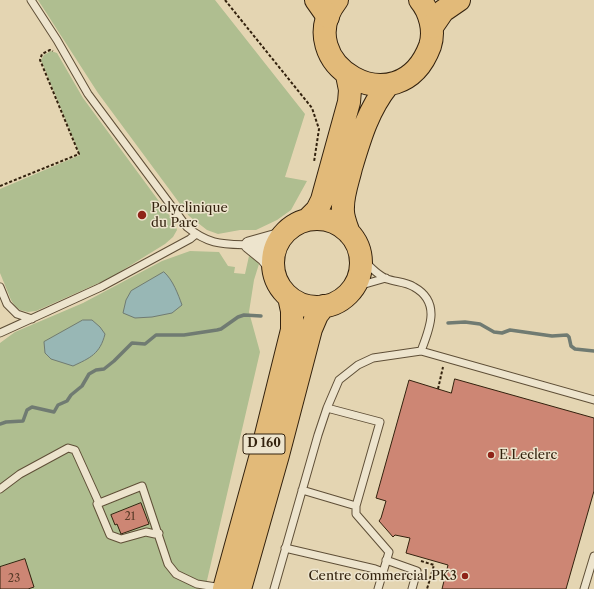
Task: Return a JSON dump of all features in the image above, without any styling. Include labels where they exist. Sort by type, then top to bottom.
[{"type":"main road","points":[[327,6],[327,43],[337,66],[347,75],[359,82],[373,85],[388,84],[403,80],[416,70],[425,58],[431,43],[432,27],[429,15],[420,0]]},
{"type":"main road","points":[[432,27],[443,11],[459,0]]},
{"type":"main road","points":[[308,220],[317,210],[322,200],[349,102],[350,90],[347,75]]},
{"type":"main road","points":[[350,233],[341,226],[330,221],[319,219],[308,220],[293,226],[282,236],[274,252],[273,268],[281,289],[296,302],[305,305],[324,306],[344,298],[352,290],[359,275],[361,257],[355,240],[350,233],[343,216],[342,208],[362,130],[377,100],[388,84]]},
{"type":"main road","name":"D 160","points":[[229,589],[292,330],[292,310],[289,297]]},
{"type":"main road","name":"D 160","points":[[229,589],[280,447],[311,329],[317,315],[324,306]]},
{"type":"street","points":[[249,245],[282,236]]},
{"type":"street","points":[[249,245],[265,258],[273,268]]},
{"type":"lane","points":[[31,0],[88,94],[181,220],[204,240],[215,243],[249,245]]},
{"type":"lane","points":[[0,333],[101,287],[190,239],[196,234]]},
{"type":"lane","points":[[361,257],[370,267],[386,278],[413,286],[425,296],[432,312],[429,331],[421,350]]},
{"type":"lane","points":[[352,290],[365,284],[386,278]]},
{"type":"lane","points":[[0,287],[7,304],[17,314],[32,319]]},
{"type":"lane","points":[[274,589],[327,408],[339,380],[358,365],[373,358],[421,350],[594,400]]},
{"type":"lane","points":[[327,408],[380,422],[356,506],[356,514],[389,552],[378,589]]},
{"type":"lane","points":[[0,490],[20,474],[68,448],[76,450],[99,503],[97,504],[110,535],[122,539],[146,532],[155,534],[159,533]]},
{"type":"lane","points":[[99,503],[142,486],[159,533],[168,564],[176,574],[197,584],[229,589]]},
{"type":"lane","points":[[302,490],[356,506]]},
{"type":"lane","points":[[286,548],[383,572]]},
{"type":"lane","points":[[584,589],[594,556]]},
{"type":"lane","points":[[386,560],[417,571],[412,589]]},
{"type":"path","points":[[224,0],[312,108],[319,129],[313,166]]},
{"type":"path","points":[[0,186],[79,154],[40,60],[42,54],[50,50],[62,50]]},
{"type":"path","points":[[415,560],[434,565],[427,589]]},
{"type":"green space","points":[[38,0],[215,0],[305,114],[285,177],[307,181],[291,210],[277,220],[256,230],[240,230],[218,234],[207,230],[189,216],[98,93]]},
{"type":"green space","points":[[51,51],[57,53],[83,98],[175,223],[177,230],[173,237],[165,244],[110,278],[36,311],[28,312],[20,310],[15,306],[0,273],[0,189],[80,155],[41,60],[44,55]]},
{"type":"green space","points":[[190,251],[219,252],[228,266],[235,267],[234,273],[245,274],[249,256],[259,264],[254,280],[249,312],[260,352],[205,589],[0,589],[0,343],[15,332],[83,303],[162,261]]},
{"type":"water","points":[[164,272],[173,283],[182,305],[172,313],[152,317],[135,318],[123,313],[126,300],[131,291]]},
{"type":"water","points":[[83,320],[92,320],[105,334],[97,351],[89,358],[73,366],[51,359],[45,353],[44,342]]},
{"type":"building","name":"E.Leclerc","points":[[455,379],[594,418],[594,491],[566,589],[442,589],[448,565],[406,553],[410,538],[395,535],[393,537],[379,521],[386,501],[376,498],[409,380],[451,393]]},
{"type":"building","points":[[141,503],[149,524],[121,534],[111,515]]},
{"type":"building","points":[[25,559],[34,587],[28,589],[0,589],[0,567]]},
{"type":"waterway","points":[[0,424],[6,422],[23,421],[27,410],[32,407],[54,412],[58,405],[67,401],[71,395],[82,386],[89,374],[96,370],[104,369],[132,343],[145,344],[156,335],[184,335],[217,330],[244,315],[261,316]]},
{"type":"waterway","points":[[448,323],[465,322],[480,324],[494,332],[502,333],[510,330],[552,336],[567,335],[571,346],[575,349],[594,351]]},
{"type":"place","name":"Polyclinique du Parc","points":[[142,215]]},
{"type":"place","name":"E.Leclerc","points":[[491,455]]},
{"type":"place","name":"Centre commercial PK3","points":[[465,576]]}]
